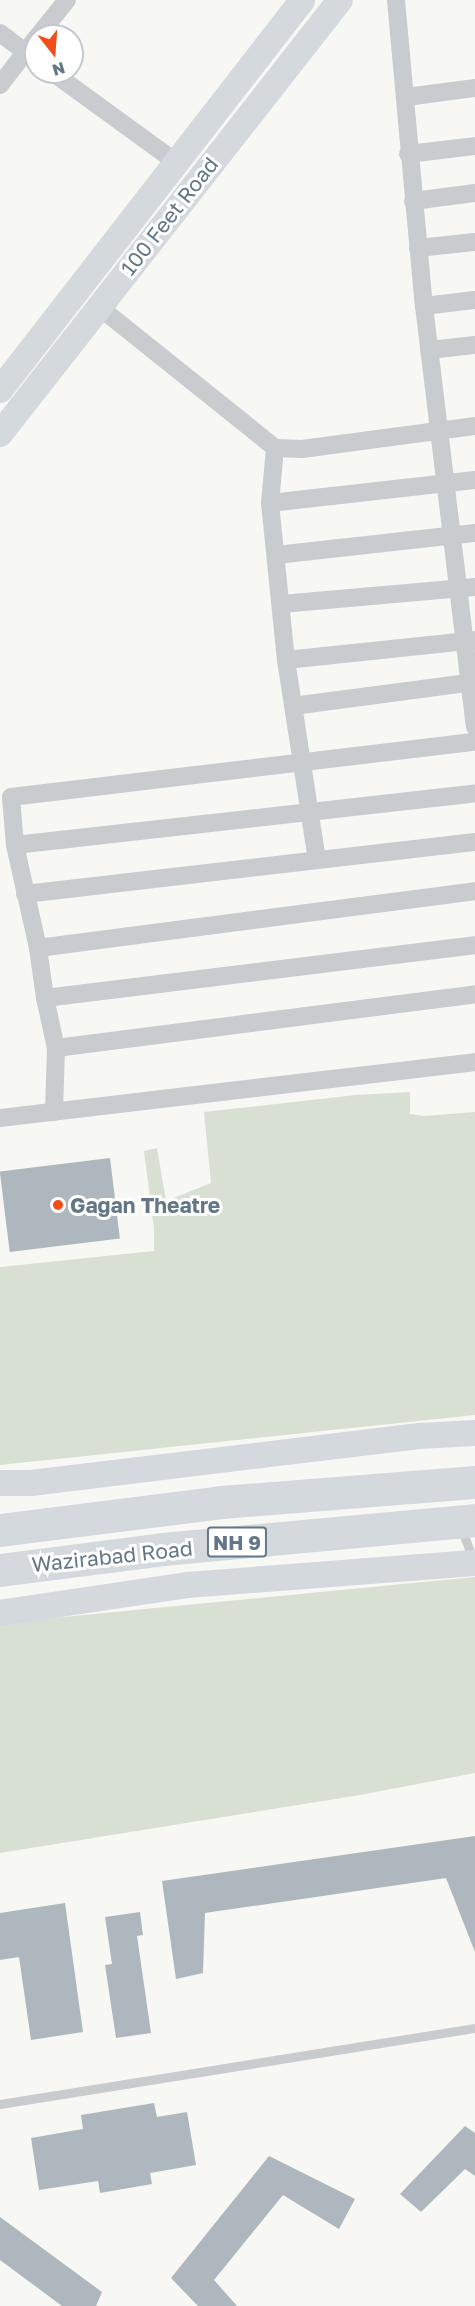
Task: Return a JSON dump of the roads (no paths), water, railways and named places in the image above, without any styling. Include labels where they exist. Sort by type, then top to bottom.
[{"type":"highway","name":"Wazirabad Road","points":[[0,1530],[221,1502],[475,1482]]},
{"type":"highway","name":"Wazirabad Road","points":[[0,1569],[164,1549],[467,1521]]},
{"type":"main road","name":"100 Feet Road","points":[[0,390],[302,0]]},
{"type":"main road","name":"100 Feet Road","points":[[0,434],[340,0]]},
{"type":"main road","points":[[0,1483],[31,1483],[419,1436],[475,1432]]},
{"type":"main road","points":[[0,1613],[187,1585],[475,1564]]},
{"type":"street","points":[[50,24],[67,0]]},
{"type":"street","points":[[396,0],[406,97],[408,154],[451,536],[466,588],[475,727]]},
{"type":"street","points":[[0,33],[24,43]]},
{"type":"street","points":[[0,85],[24,58]]},
{"type":"street","points":[[69,84],[176,162]]},
{"type":"street","points":[[406,97],[475,88]]},
{"type":"street","points":[[408,154],[475,146]]},
{"type":"street","points":[[413,201],[475,193]]},
{"type":"street","points":[[418,248],[475,242]]},
{"type":"street","points":[[424,306],[475,300]]},
{"type":"street","points":[[98,306],[275,448],[302,449],[475,426]]},
{"type":"street","points":[[429,350],[475,345]]},
{"type":"street","points":[[275,448],[270,503],[286,660],[317,860]]},
{"type":"street","points":[[270,503],[475,480]]},
{"type":"street","points":[[276,555],[475,533]]},
{"type":"street","points":[[281,604],[466,588]]},
{"type":"street","points":[[286,660],[469,641]]},
{"type":"street","points":[[293,706],[472,682]]},
{"type":"street","points":[[54,1112],[56,1048],[45,998],[38,948],[15,845],[11,797],[475,742]]},
{"type":"street","points":[[15,845],[475,793]]},
{"type":"street","points":[[25,894],[475,842]]},
{"type":"street","points":[[38,948],[475,891]]},
{"type":"street","points":[[45,998],[475,945]]},
{"type":"street","points":[[56,1048],[475,994]]},
{"type":"street","points":[[0,1118],[475,1062]]},
{"type":"lane","points":[[467,1521],[475,1564]]},
{"type":"lane","points":[[0,2104],[475,2028]]},
{"type":"place","name":"Gagan Theatre","points":[[58,1205]]}]
